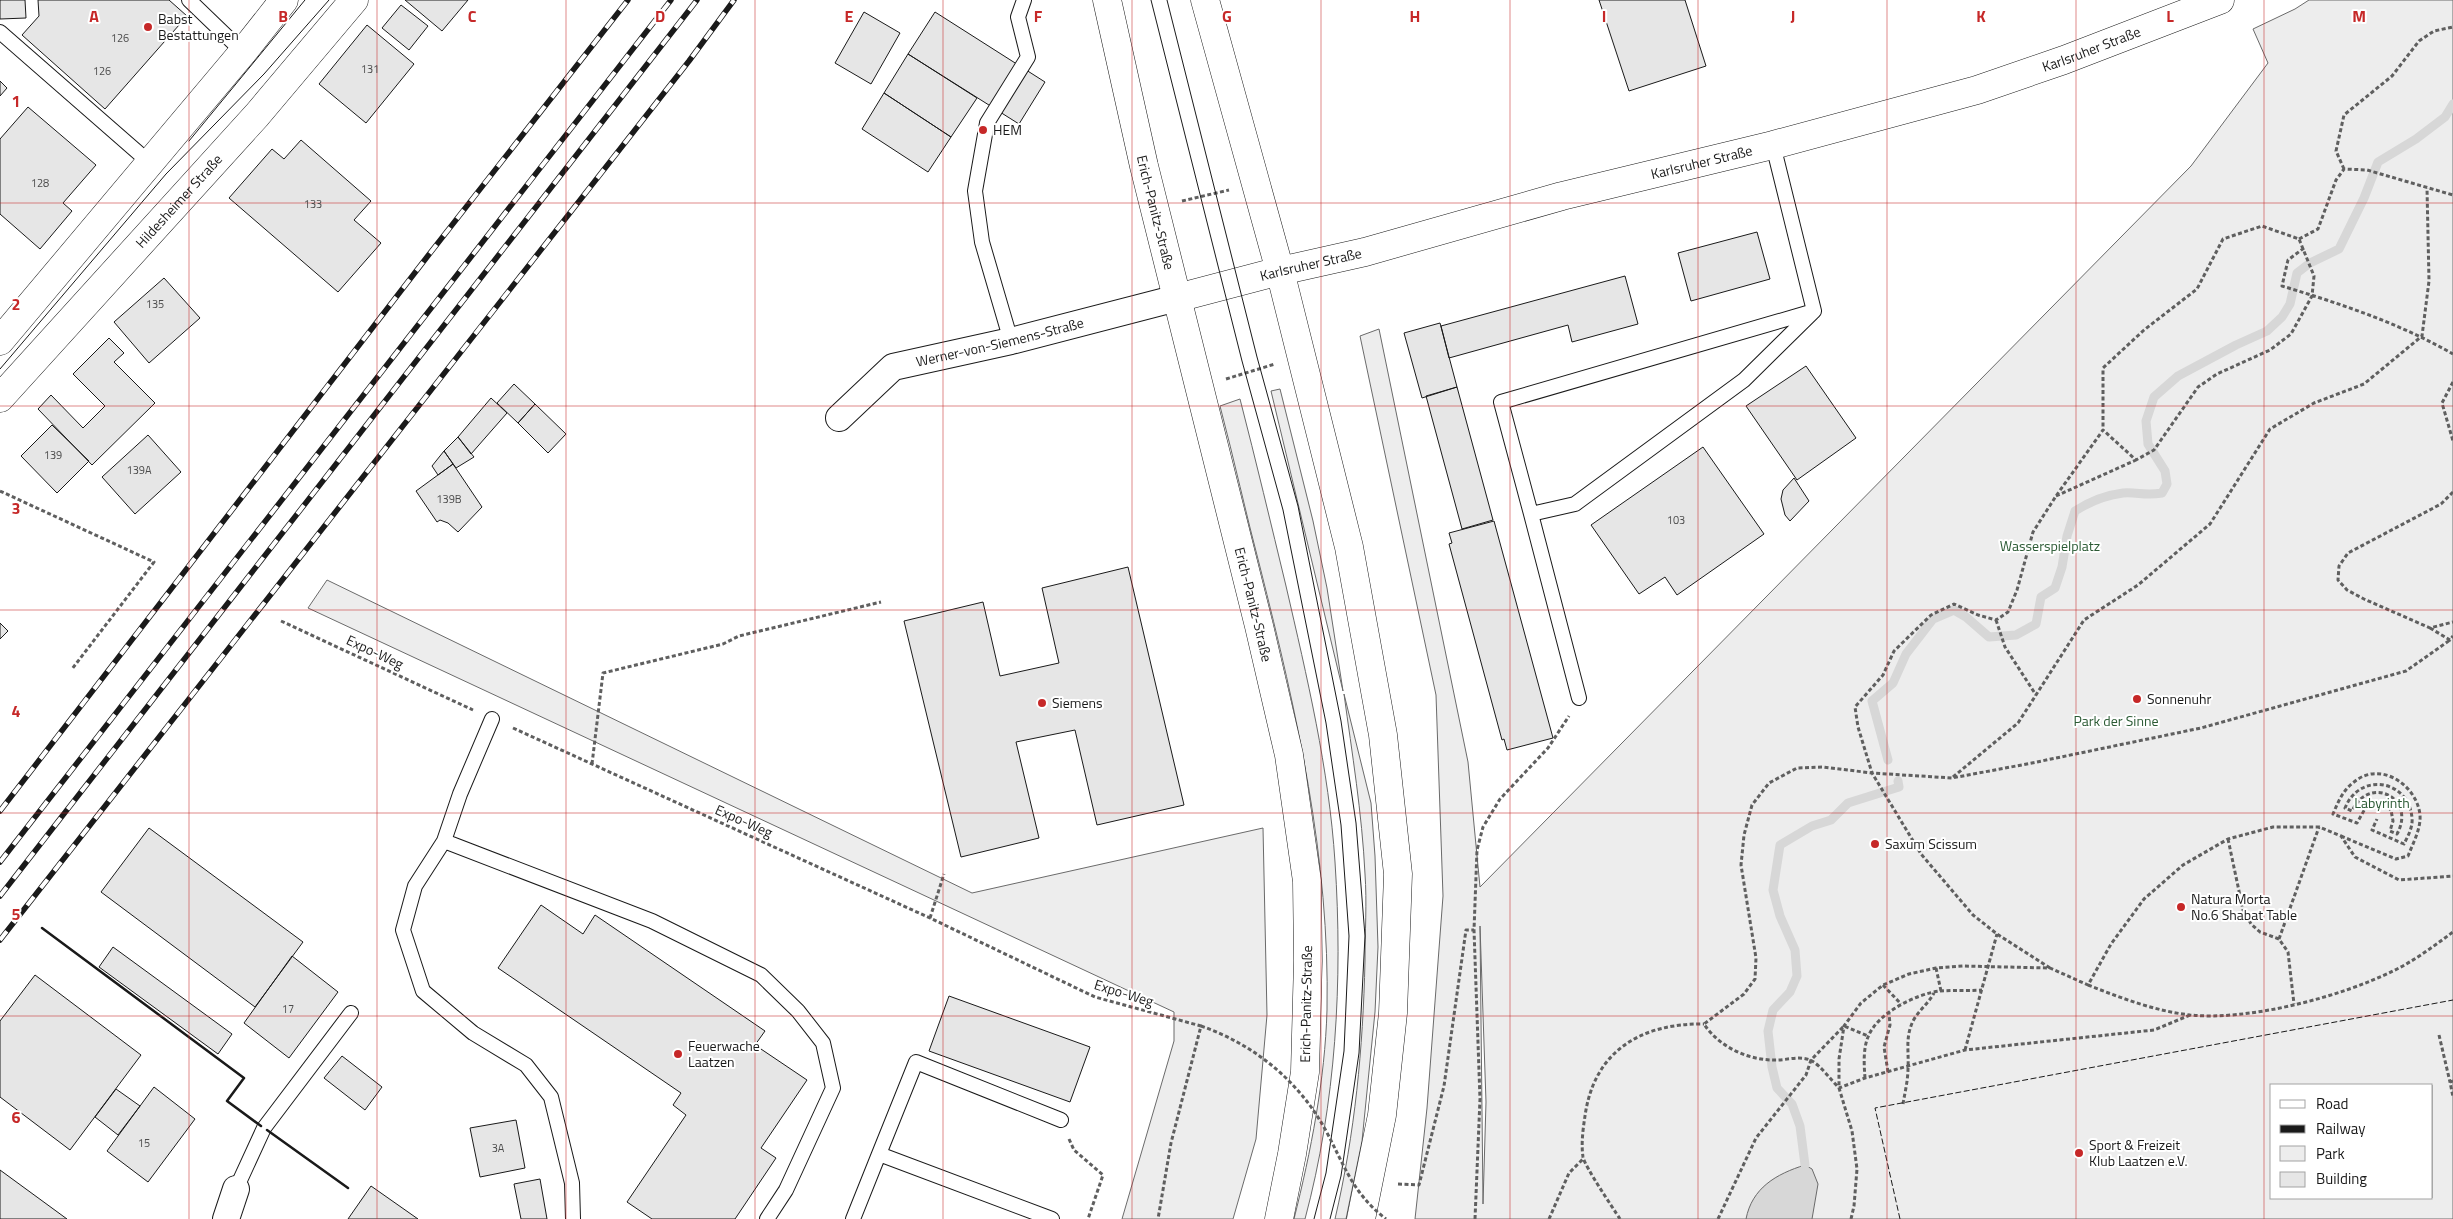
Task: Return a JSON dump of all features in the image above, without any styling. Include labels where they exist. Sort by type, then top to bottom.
[{"type":"main road","points":[[0,341],[243,52],[284,0]]},
{"type":"main road","name":"Hildesheimer Straße","points":[[0,398],[257,115],[354,0]]},
{"type":"main road","name":"Erich-Panitz-Straße","points":[[1107,0],[1154,208],[1289,755],[1307,881],[1308,961],[1305,1072],[1279,1219]]},
{"type":"main road","points":[[1205,0],[1280,271],[1351,556],[1383,735],[1398,874],[1394,1013],[1382,1115],[1361,1219]]},
{"type":"main road","name":"Karlsruher Straße","points":[[1177,298],[1280,271],[1365,252],[1562,196],[1773,145],[1977,90],[2083,53],[2220,0]]},
{"type":"street","name":"Werner-von-Siemens-Straße","points":[[839,418],[893,367],[1011,342],[1177,298]]},
{"type":"street","points":[[226,1219],[236,1189]]},
{"type":"lane","points":[[189,0],[243,52]]},
{"type":"lane","points":[[1011,342],[982,242],[975,191],[987,123],[1028,57],[1018,17],[1024,0]]},
{"type":"lane","points":[[0,32],[150,163]]},
{"type":"lane","points":[[1773,145],[1814,311]]},
{"type":"lane","points":[[1579,698],[1501,402],[1814,311]]},
{"type":"lane","points":[[1531,514],[1575,504],[1744,380],[1814,311]]},
{"type":"lane","points":[[492,719],[460,794],[444,841],[415,886],[402,930],[423,992],[473,1033],[526,1065],[551,1097],[572,1183],[573,1219]]},
{"type":"lane","points":[[444,841],[652,921],[761,975],[798,1011],[823,1043],[833,1088],[786,1190],[767,1219]]},
{"type":"lane","points":[[236,1189],[264,1128],[351,1013]]},
{"type":"lane","points":[[853,1219],[916,1062],[1060,1120]]},
{"type":"lane","points":[[879,1154],[1052,1219]]},
{"type":"path","points":[[2344,169],[2336,151],[2344,115],[2392,76],[2419,41],[2434,31],[2453,27]]},
{"type":"path","points":[[2344,169],[2367,170],[2453,195]]},
{"type":"path","points":[[2299,239],[2318,229],[2336,180],[2344,169]]},
{"type":"path","points":[[1154,208],[1256,184]]},
{"type":"path","points":[[1952,778],[2018,723],[2084,620],[2138,585],[2210,524],[2270,429],[2314,403],[2364,384],[2422,336],[2429,281],[2427,188]]},
{"type":"path","points":[[2056,496],[2154,450],[2198,387],[2218,374],[2270,350],[2291,334],[2312,296],[2314,276],[2299,239],[2262,226],[2223,239],[2197,289],[2144,330],[2103,368],[2103,430],[2056,496],[2033,532],[2018,590],[2008,612],[1996,620],[1978,615],[1954,604],[1931,615],[1894,651],[1883,675],[1855,707],[1858,726],[1872,773],[1889,803],[1921,854],[1948,888],[1973,915],[1997,934],[2050,968],[2088,986],[2130,1002],[2190,1015],[2217,1015],[2259,1011],[2294,1004],[2343,991],[2393,971],[2432,948],[2453,932]]},
{"type":"path","points":[[2304,248],[2288,260],[2282,286],[2422,336],[2453,354]]},
{"type":"path","points":[[1199,388],[1301,356]]},
{"type":"path","points":[[2453,382],[2442,403],[2453,441]]},
{"type":"path","points":[[2103,430],[2136,460]]},
{"type":"path","points":[[0,491],[154,562],[72,669]]},
{"type":"path","points":[[2450,640],[2430,628],[2347,590],[2338,580],[2339,566],[2348,553],[2441,504],[2453,492]]},
{"type":"path","points":[[592,764],[603,673],[723,644],[739,636],[880,602]]},
{"type":"path","points":[[1996,620],[2005,647],[2036,695]]},
{"type":"path","name":"Expo-Weg","points":[[281,621],[930,918],[1095,997],[1227,1035],[1250,1048],[1290,1082],[1324,1128],[1342,1167],[1359,1192],[1386,1219]]},
{"type":"path","points":[[2430,628],[2453,622]]},
{"type":"path","points":[[1620,1219],[1583,1159],[1583,1132],[1587,1101],[1596,1077],[1611,1055],[1637,1036],[1668,1026],[1704,1024],[1744,994],[1755,978],[1756,958],[1741,865],[1744,835],[1752,805],[1769,783],[1797,768],[1823,767],[1872,773],[1952,778],[2098,749],[2229,720],[2406,671],[2453,636]]},
{"type":"path","points":[[1475,1219],[1480,1099],[1474,930],[1477,850],[1483,826],[1500,799],[1548,748],[1565,725],[1579,698]]},
{"type":"path","points":[[2088,986],[2111,944],[2144,899],[2183,865],[2228,839],[2273,827],[2319,827],[2396,859],[2408,856],[2418,830],[2420,815],[2408,787],[2384,774],[2370,775],[2355,780],[2340,798],[2333,814],[2357,823],[2366,807],[2374,802],[2382,803],[2391,810],[2393,821],[2390,830],[2397,834],[2402,825],[2403,815],[2398,803],[2391,797],[2380,792],[2368,794],[2359,799],[2352,811],[2345,808],[2354,793],[2364,786],[2386,785],[2405,797],[2410,807],[2412,820],[2404,844],[2372,830],[2377,819]]},
{"type":"path","points":[[2279,939],[2319,827]]},
{"type":"path","points":[[2341,836],[2356,857],[2399,880],[2453,876]]},
{"type":"path","points":[[2228,839],[2242,910],[2260,932],[2279,939],[2288,952],[2294,1004]]},
{"type":"path","points":[[930,918],[944,874]]},
{"type":"path","points":[[1419,1185],[1444,1086],[1466,930],[1474,930]]},
{"type":"path","points":[[1965,1050],[1997,934]]},
{"type":"path","points":[[1718,1219],[1756,1138],[1791,1091],[1806,1075],[1811,1060],[1844,1026],[1862,1003],[1883,984],[1909,974],[1936,968],[2050,968]]},
{"type":"path","points":[[1936,968],[1941,991]]},
{"type":"path","points":[[1883,984],[1901,1004]]},
{"type":"path","points":[[1866,1078],[1864,1066],[1868,1036],[1879,1020],[1889,1012],[1901,1004],[1935,992],[1982,990]]},
{"type":"path","points":[[1903,1104],[1908,1066],[1906,1050],[1908,1034],[1920,1010],[1928,1003],[1935,992]]},
{"type":"path","points":[[1888,1072],[1884,1047],[1890,1025],[1889,1012]]},
{"type":"path","points":[[1839,1088],[1866,1078],[1965,1050],[2154,1030],[2190,1015]]},
{"type":"path","points":[[1704,1024],[1711,1035],[1742,1054],[1766,1060],[1793,1058],[1811,1060],[1839,1088]]},
{"type":"path","points":[[1158,1219],[1171,1143],[1201,1026]]},
{"type":"path","points":[[1844,1026],[1868,1036]]},
{"type":"path","points":[[1844,1026],[1839,1059],[1839,1088],[1852,1131],[1857,1169],[1851,1219]]},
{"type":"path","points":[[2439,1035],[2452,1082],[2453,1098]]},
{"type":"path","points":[[1060,1120],[1074,1150],[1103,1175],[1088,1219]]},
{"type":"path","points":[[1549,1219],[1569,1173],[1583,1159]]},
{"type":"green space","name":"Park der Sinne","points":[[2309,0],[2453,0],[2453,1219],[1415,1219],[1427,1108],[1443,896],[1436,695],[1360,336],[1379,329],[1468,762],[1480,887],[2191,166],[2268,63],[2253,29],[2295,9]],"holes":[[[1480,926],[1486,1102],[1483,1204]]]},
{"type":"green space","points":[[1280,389],[1313,521],[1327,588],[1343,691],[1271,391]]},
{"type":"green space","points":[[1240,399],[1309,689],[1328,792],[1335,862],[1338,952],[1335,1042],[1324,1131],[1305,1219],[1294,1219],[1311,1141],[1320,1089],[1326,1036],[1326,954],[1323,898],[1317,842],[1298,732],[1274,622],[1220,406]]},
{"type":"green space","points":[[327,580],[972,893],[1263,828],[1267,1015],[1256,1139],[1233,1219],[1122,1219],[1174,1041],[1174,1012],[308,608]]},
{"type":"green space","points":[[1344,694],[1371,803],[1378,947],[1375,1012],[1362,1141],[1346,1219],[1335,1219],[1348,1155],[1357,1091],[1365,961],[1366,895],[1364,851]]},
{"type":"shaded area","points":[[1805,1165],[1812,1169],[1818,1184],[1812,1219],[1746,1219],[1754,1199],[1767,1184],[1784,1173]]},
{"type":"building","points":[[0,0],[25,0],[26,18],[0,19]]},
{"type":"building","points":[[38,0],[169,0],[187,16],[105,109],[22,35],[39,16]]},
{"type":"building","points":[[405,0],[468,0],[442,31]]},
{"type":"building","points":[[1599,0],[1685,0],[1706,66],[1629,91]]},
{"type":"building","points":[[401,5],[428,26],[409,50],[382,28]]},
{"type":"building","points":[[864,12],[900,33],[871,84],[835,63]]},
{"type":"building","points":[[935,12],[1045,82],[1019,124],[908,54]]},
{"type":"building","points":[[367,25],[414,64],[366,123],[319,84]]},
{"type":"building","points":[[908,54],[977,98],[951,137],[884,93]]},
{"type":"building","points":[[0,81],[7,88],[0,96]]},
{"type":"building","points":[[884,93],[951,137],[928,172],[862,129]]},
{"type":"building","points":[[28,107],[96,165],[63,203],[72,211],[40,249],[0,214],[0,139]]},
{"type":"building","points":[[301,140],[371,201],[354,220],[381,243],[338,292],[229,198],[272,149],[284,159]]},
{"type":"building","points":[[1757,232],[1770,279],[1691,301],[1678,253]]},
{"type":"building","points":[[1625,276],[1638,324],[1572,342],[1568,325],[1449,358],[1441,326]]},
{"type":"building","points":[[164,278],[200,318],[149,363],[114,322]]},
{"type":"building","points":[[1440,323],[1457,387],[1422,398],[1404,333]]},
{"type":"building","points":[[109,338],[124,353],[114,362],[155,403],[92,465],[38,409],[51,395],[83,428],[105,406],[73,374]]},
{"type":"building","points":[[1806,366],[1856,438],[1797,480],[1746,406]]},
{"type":"building","points":[[514,384],[535,404],[518,423],[497,403]]},
{"type":"building","points":[[1457,387],[1493,520],[1462,529],[1426,396]]},
{"type":"building","points":[[491,398],[507,413],[471,454],[458,437]]},
{"type":"building","points":[[535,404],[566,434],[548,453],[518,423]]},
{"type":"building","points":[[52,425],[89,461],[57,493],[21,456]]},
{"type":"building","points":[[148,435],[181,472],[135,514],[102,477]]},
{"type":"building","points":[[458,437],[474,457],[456,468],[444,451]]},
{"type":"building","points":[[1703,447],[1764,534],[1677,595],[1665,577],[1639,594],[1591,525]]},
{"type":"building","points":[[444,451],[453,464],[438,475],[432,466]]},
{"type":"building","points":[[453,464],[482,507],[458,532],[448,523],[440,520],[437,522],[416,491]]},
{"type":"building","points":[[1794,478],[1809,501],[1790,521],[1785,515],[1781,499],[1783,490]]},
{"type":"building","points":[[1494,521],[1553,738],[1507,750],[1504,739],[1502,740],[1449,544],[1452,543],[1449,533]]},
{"type":"building","name":"Siemens","points":[[1128,567],[1184,805],[1097,825],[1075,730],[1016,742],[1039,838],[961,857],[904,621],[983,602],[1000,676],[1059,663],[1042,588]]},
{"type":"building","points":[[0,623],[8,631],[0,639]]},
{"type":"building","points":[[149,828],[303,942],[255,1007],[101,892]]},
{"type":"building","points":[[541,905],[583,934],[595,915],[765,1031],[755,1045],[807,1080],[761,1148],[776,1158],[735,1219],[652,1219],[627,1202],[686,1115],[673,1105],[681,1093],[498,968]]},
{"type":"building","points":[[113,947],[232,1034],[218,1054],[99,967]]},
{"type":"building","points":[[292,956],[338,992],[289,1058],[244,1023]]},
{"type":"building","points":[[35,975],[141,1055],[70,1150],[0,1097],[0,1021]]},
{"type":"building","points":[[949,996],[1090,1047],[1070,1102],[929,1051]]},
{"type":"building","points":[[342,1056],[382,1087],[365,1110],[324,1078]]},
{"type":"building","points":[[154,1087],[195,1119],[148,1182],[107,1151]]},
{"type":"building","points":[[116,1089],[140,1106],[118,1135],[95,1117]]},
{"type":"building","points":[[516,1120],[525,1168],[480,1177],[470,1128]]},
{"type":"building","points":[[0,1170],[67,1219],[0,1219]]},
{"type":"building","points":[[540,1179],[547,1219],[521,1219],[514,1184]]},
{"type":"building","points":[[371,1186],[418,1219],[348,1219]]},
{"type":"waterway","points":[[1888,760],[1872,701],[1893,683],[1906,654],[1933,619],[1954,610],[1966,617],[1989,637],[2016,635],[2036,624],[2041,597],[2055,588],[2075,511],[2098,499],[2117,494],[2162,493],[2167,484],[2165,471],[2148,444],[2146,421],[2154,397],[2178,376],[2267,331],[2282,317],[2290,304],[2297,273],[2310,263],[2339,249],[2364,198],[2378,162],[2416,139],[2445,117],[2453,104]]},
{"type":"waterway","points":[[1805,1165],[1800,1126],[1792,1104],[1777,1088],[1772,1067],[1768,1031],[1773,1010],[1790,992],[1797,976],[1795,950],[1780,916],[1773,890],[1780,845],[1812,826],[1831,820],[1848,803],[1899,787],[1898,781]]},
{"type":"tram line","points":[[189,141],[305,0]]},
{"type":"tram line","points":[[0,369],[166,174],[264,74],[329,0]]},
{"type":"tram line","points":[[1151,0],[1242,361],[1283,510],[1326,723],[1341,825],[1349,936],[1344,1051],[1326,1173],[1314,1219]]},
{"type":"tram line","points":[[1167,0],[1257,357],[1298,506],[1341,721],[1356,823],[1365,936],[1359,1053],[1341,1176],[1330,1219]]},
{"type":"railway","points":[[0,811],[427,257],[628,0]]},
{"type":"railway","points":[[0,862],[671,0]]},
{"type":"railway","points":[[0,896],[697,0]]},
{"type":"railway","points":[[0,940],[689,61],[734,0]]},
{"type":"fence","points":[[1900,1219],[1875,1108],[2453,1000]]},
{"type":"wall","points":[[42,928],[244,1078],[227,1101],[261,1126]]},
{"type":"wall","points":[[267,1130],[348,1188]]},
{"type":"place","name":"Babst Bestattungen","points":[[148,27]]},
{"type":"place","name":"HEM","points":[[983,130]]},
{"type":"place","name":"Sonnenuhr","points":[[2137,699]]},
{"type":"place","name":"Siemens","points":[[1042,703]]},
{"type":"place","name":"Saxum Scissum","points":[[1875,844]]},
{"type":"place","name":"Natura Morta No.6 Shabat Table","points":[[2181,907]]},
{"type":"place","name":"Feuerwache Laatzen","points":[[678,1054]]},
{"type":"place","name":"Sport & Freizeit Klub Laatzen e.V.","points":[[2079,1153]]},
{"type":"park label","name":"Wasserspielplatz","points":[[2050,546]]},
{"type":"park label","name":"Labyrinth","points":[[2382,803]]}]
